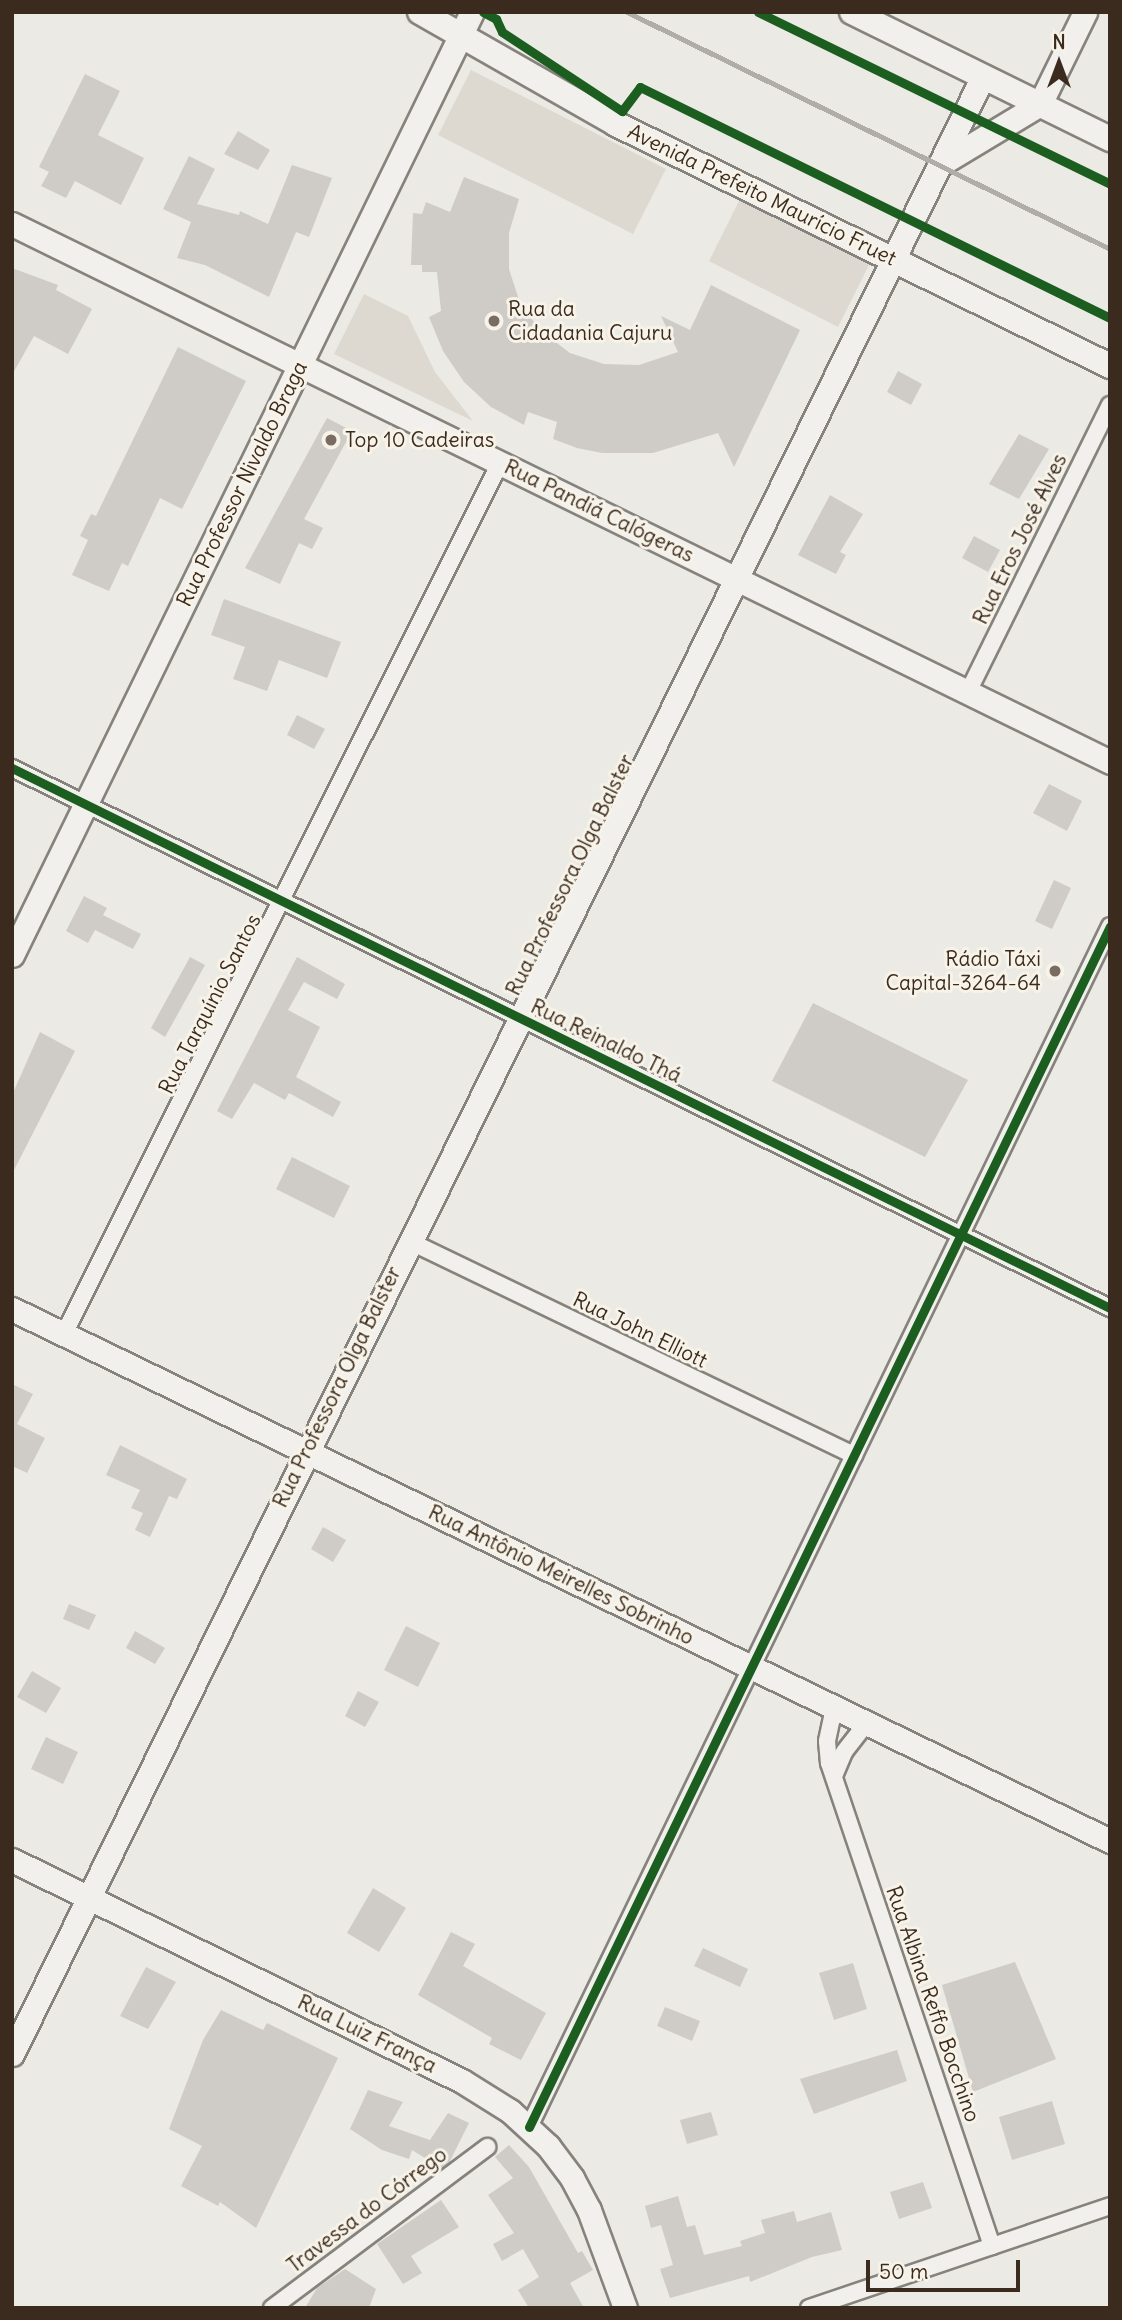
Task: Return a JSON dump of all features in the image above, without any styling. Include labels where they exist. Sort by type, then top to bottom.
[{"type":"main road","name":"Avenida Prefeito Maurício Fruet","points":[[420,12],[467,23],[616,124],[1110,366]]},
{"type":"main road","points":[[852,12],[1110,139]]},
{"type":"main road","points":[[939,165],[1040,104],[1085,12]]},
{"type":"main road","name":"Rua Professor Nivaldo Braga","points":[[12,955],[467,23]]},
{"type":"main road","name":"Rua Professora Olga Balster","points":[[12,2054],[87,1896],[982,76]]},
{"type":"main road","name":"Rua Pandiá Calógeras","points":[[12,224],[1110,762]]},
{"type":"main road","name":"Rua Antônio Meirelles Sobrinho","points":[[12,1309],[1110,1841]]},
{"type":"main road","name":"Rua Luiz França","points":[[12,1860],[462,2081],[529,2127],[572,2178],[589,2210],[625,2308]]},
{"type":"street","name":"Rua Eros José Alves","points":[[968,692],[1110,405]]},
{"type":"street","name":"Rua Tarquínio Santos","points":[[64,1334],[500,463]]},
{"type":"street","name":"Rua Reinaldo Thá","points":[[12,768],[1110,1308]]},
{"type":"street","points":[[529,2127],[1110,926]]},
{"type":"street","name":"Rua John Elliott","points":[[409,1241],[854,1455]]},
{"type":"street","name":"Rua Albina Reffo Bocchino","points":[[834,1708],[827,1741],[834,1776],[992,2246]]},
{"type":"street","points":[[834,1776],[844,1752],[866,1724]]},
{"type":"street","name":"Travessa do Córrego","points":[[272,2308],[488,2147]]},
{"type":"street","points":[[809,2308],[1110,2206]]},
{"type":"shaded area","points":[[471,70],[666,169],[633,234],[438,135]]},
{"type":"shaded area","points":[[742,195],[871,261],[838,327],[709,261]]},
{"type":"shaded area","points":[[364,294],[408,316],[435,372],[473,421],[334,354]]},
{"type":"building","points":[[85,74],[120,91],[98,135],[144,158],[121,205],[75,181],[66,198],[41,186],[49,172],[39,167]]},
{"type":"building","points":[[238,131],[270,150],[258,170],[224,154]]},
{"type":"building","points":[[189,156],[215,169],[197,204],[239,215],[240,211],[268,224],[292,165],[332,178],[309,237],[296,232],[269,297],[205,265],[177,258],[191,222],[163,209]]},
{"type":"building","name":"Rua da Cidadania Cajuru","points":[[464,177],[519,199],[509,233],[509,269],[520,303],[541,331],[570,353],[604,364],[639,365],[678,352],[661,316],[690,330],[711,285],[800,330],[734,467],[718,433],[653,453],[602,453],[577,448],[553,439],[557,422],[528,412],[524,425],[491,407],[464,382],[443,351],[429,317],[441,311],[437,272],[422,272],[422,265],[411,265],[413,213],[422,214],[426,202],[450,212]]},
{"type":"building","points":[[12,268],[58,285],[56,290],[92,309],[68,354],[34,336],[12,375]]},
{"type":"building","points":[[178,347],[246,381],[182,509],[160,498],[128,566],[122,563],[109,591],[72,575],[88,540],[80,536],[91,514],[96,516]]},
{"type":"building","points":[[898,371],[922,384],[911,405],[887,392]]},
{"type":"building","points":[[327,418],[352,431],[304,519],[323,528],[312,549],[299,543],[280,584],[245,568]]},
{"type":"building","points":[[1019,434],[1049,449],[1019,499],[989,484]]},
{"type":"building","points":[[830,495],[863,514],[840,552],[846,555],[836,574],[798,555]]},
{"type":"building","points":[[974,536],[1000,550],[988,572],[962,558]]},
{"type":"building","points":[[224,599],[341,642],[327,678],[279,660],[267,691],[233,679],[245,647],[211,635]]},
{"type":"building","points":[[297,715],[325,729],[314,749],[287,735]]},
{"type":"building","points":[[1049,784],[1082,801],[1067,831],[1033,813]]},
{"type":"building","points":[[1054,880],[1071,888],[1052,929],[1035,921]]},
{"type":"building","points":[[84,896],[107,908],[103,915],[141,934],[133,949],[95,930],[88,943],[66,931]]},
{"type":"building","points":[[190,957],[205,965],[165,1037],[151,1028]]},
{"type":"building","points":[[297,957],[345,984],[337,999],[304,982],[288,1010],[320,1027],[296,1077],[341,1102],[333,1117],[289,1093],[285,1100],[254,1083],[232,1119],[217,1111]]},
{"type":"building","points":[[813,1003],[968,1080],[925,1157],[772,1081]]},
{"type":"building","points":[[40,1032],[75,1051],[12,1174],[12,1095]]},
{"type":"building","points":[[292,1157],[350,1186],[334,1218],[276,1189]]},
{"type":"building","points":[[12,1384],[33,1394],[17,1424],[45,1438],[27,1473],[12,1466]]},
{"type":"building","points":[[120,1445],[187,1479],[177,1499],[169,1496],[150,1537],[135,1530],[143,1513],[131,1508],[140,1490],[106,1475]]},
{"type":"building","points":[[323,1527],[346,1540],[333,1562],[311,1549]]},
{"type":"building","points":[[69,1604],[96,1615],[89,1630],[63,1619]]},
{"type":"building","points":[[406,1626],[440,1643],[418,1687],[384,1670]]},
{"type":"building","points":[[135,1631],[165,1648],[155,1664],[126,1648]]},
{"type":"building","points":[[32,1671],[61,1688],[46,1713],[17,1697]]},
{"type":"building","points":[[358,1691],[379,1702],[365,1727],[345,1716]]},
{"type":"building","points":[[46,1737],[78,1752],[63,1784],[31,1769]]},
{"type":"building","points":[[373,1888],[406,1908],[379,1952],[347,1933]]},
{"type":"building","points":[[451,1932],[475,1944],[463,1966],[546,2013],[521,2060],[489,2044],[492,2038],[418,1995]]},
{"type":"building","points":[[703,1948],[748,1969],[740,1987],[694,1966]]},
{"type":"building","points":[[1015,1962],[1056,2059],[973,2092],[942,1985]]},
{"type":"building","points":[[853,1963],[867,2009],[834,2020],[819,1973]]},
{"type":"building","points":[[146,1967],[176,1982],[148,2029],[120,2016]]},
{"type":"building","points":[[665,2007],[700,2021],[692,2041],[657,2026]]},
{"type":"building","points":[[221,2010],[263,2030],[267,2023],[338,2058],[256,2228],[220,2202],[218,2206],[181,2186],[202,2146],[169,2129],[203,2040]]},
{"type":"building","points":[[897,2050],[907,2081],[814,2114],[800,2079]]},
{"type":"building","points":[[368,2090],[403,2102],[389,2126],[430,2140],[448,2113],[469,2123],[449,2163],[441,2168],[412,2150],[409,2159],[382,2150],[350,2129]]},
{"type":"building","points":[[1052,2101],[1065,2144],[1012,2160],[999,2117]]},
{"type":"building","points":[[711,2112],[718,2135],[687,2144],[680,2120]]},
{"type":"building","points":[[509,2145],[529,2167],[578,2253],[582,2251],[593,2270],[570,2283],[584,2308],[529,2308],[518,2290],[539,2277],[523,2249],[502,2261],[493,2244],[514,2233],[488,2195],[513,2178],[495,2157]]},
{"type":"building","points":[[923,2182],[932,2208],[899,2219],[890,2192]]},
{"type":"building","points":[[678,2196],[687,2227],[695,2225],[704,2255],[742,2246],[740,2241],[765,2233],[761,2220],[794,2211],[797,2222],[831,2212],[842,2250],[812,2257],[750,2282],[749,2276],[670,2298],[660,2269],[673,2265],[661,2225],[651,2228],[645,2206]]},
{"type":"building","points":[[441,2200],[459,2227],[411,2256],[422,2273],[403,2284],[377,2244]]},
{"type":"building","points":[[345,2269],[376,2289],[369,2308],[305,2308],[317,2288]]},
{"type":"railway","points":[[627,12],[1110,249]]},
{"type":"cycle path","points":[[483,12],[496,19],[502,32],[622,111],[640,87],[1110,318]]},
{"type":"cycle path","points":[[758,12],[1110,184]]},
{"type":"cycle path","points":[[12,768],[1110,1308]]},
{"type":"cycle path","points":[[529,2127],[1110,926]]},
{"type":"place","name":"Rua da Cidadania Cajuru","points":[[494,321]]},
{"type":"place","name":"Top 10 Cadeiras","points":[[331,440]]},
{"type":"place","name":"Rádio Táxi Capital-3264-64","points":[[1055,971]]}]
